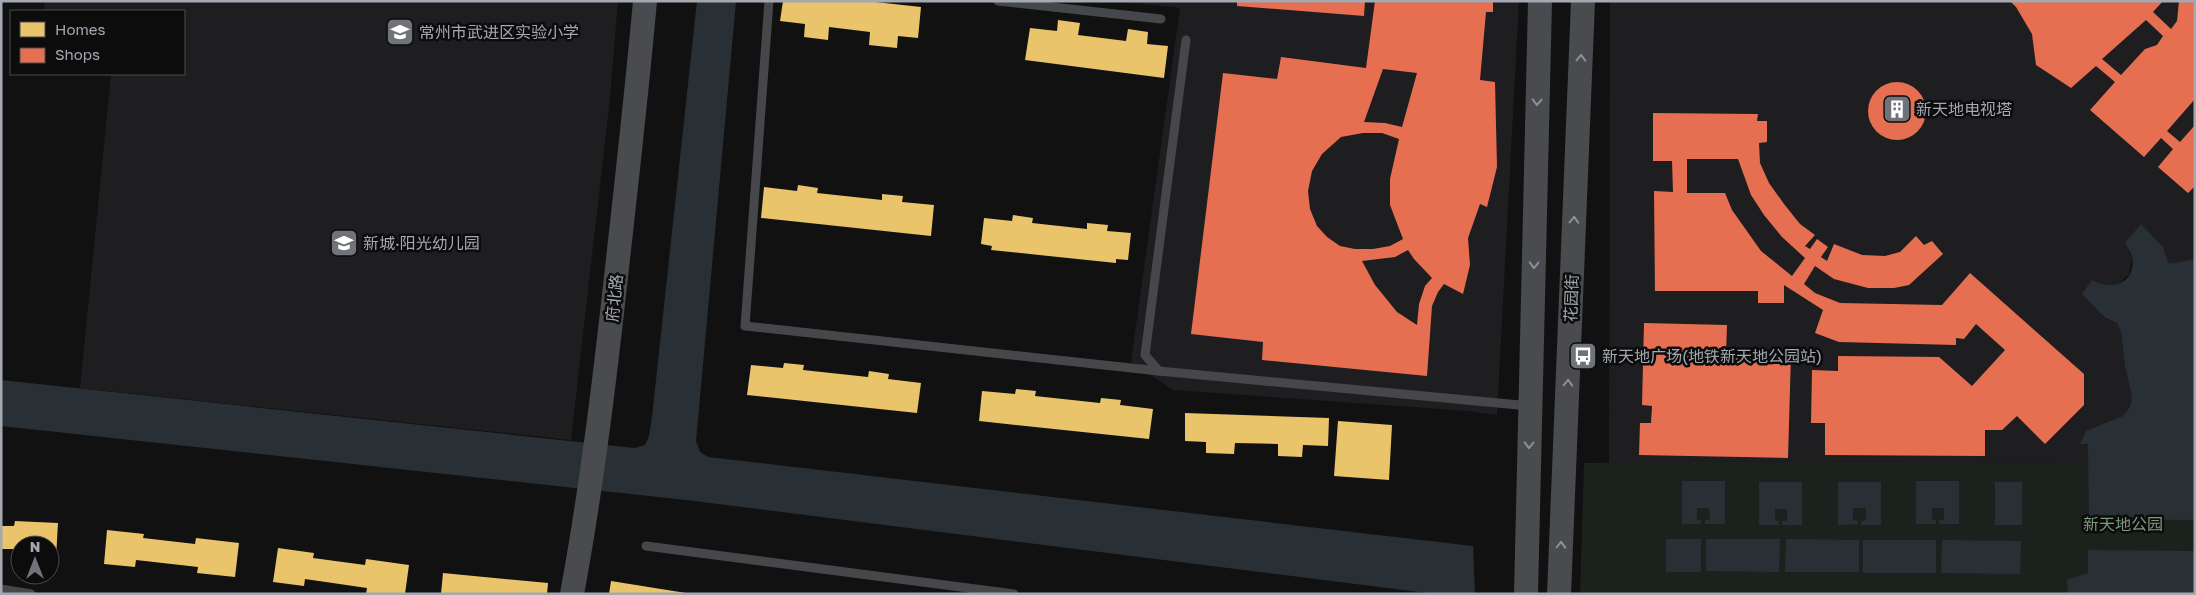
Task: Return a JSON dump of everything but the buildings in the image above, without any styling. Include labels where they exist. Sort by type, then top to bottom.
[{"type":"main road","name":"府北路","points":[[572,594],[589,499],[598,433],[638,88],[645,1]]},
{"type":"main road","points":[[1526,594],[1540,1]]},
{"type":"main road","name":"花园街","points":[[1559,594],[1583,1]]},
{"type":"lane","points":[[769,1],[745,326],[1159,370],[1530,406]]},
{"type":"lane","points":[[998,1],[1161,20]]},
{"type":"lane","points":[[1159,370],[1145,355],[1186,40]]},
{"type":"lane","points":[[646,546],[1014,594]]},
{"type":"lane","points":[[1,589],[31,594]]},
{"type":"shaded area","name":"新城·阳光幼儿园","points":[[45,1],[618,1],[610,98],[571,440],[80,388],[111,75],[185,75],[185,10],[44,10]]},
{"type":"shaded area","points":[[697,1],[736,1],[696,441],[700,452],[708,457],[1473,546],[1475,594],[1435,594],[686,500],[1,426],[1,380],[635,448],[645,445],[649,436],[652,417]]},
{"type":"shaded area","points":[[1118,1],[1519,1],[1497,415],[1468,411],[1173,390],[1131,362],[1180,8]]},
{"type":"shaded area","points":[[1610,1],[2195,1],[2195,259],[2169,265],[2163,247],[2125,242],[2132,258],[2129,274],[2117,285],[2101,285],[2103,317],[2117,323],[2121,332],[2125,366],[2132,397],[2130,407],[2123,416],[2110,422],[2081,444],[2088,443],[2088,463],[1799,461],[1609,463]]},
{"type":"shaded area","points":[[2141,224],[2163,247],[2169,264],[2195,259],[2195,520],[2089,519],[2088,444],[2080,444],[2086,431],[2123,416],[2130,407],[2132,397],[2125,366],[2121,332],[2117,323],[2104,317],[2082,294],[2092,280],[2107,285],[2115,285],[2127,278],[2133,266],[2131,255],[2125,243]]},
{"type":"shaded area","points":[[1682,481],[1725,481],[1725,524],[1705,524],[1705,520],[1710,520],[1709,508],[1697,508],[1697,520],[1701,520],[1701,524],[1682,524]]},
{"type":"shaded area","points":[[1916,481],[1959,481],[1959,524],[1939,524],[1939,520],[1944,520],[1944,508],[1932,508],[1932,520],[1936,520],[1936,524],[1916,524]]},
{"type":"shaded area","points":[[1759,482],[1802,482],[1802,525],[1782,525],[1782,521],[1787,521],[1787,509],[1775,509],[1775,521],[1779,521],[1779,525],[1759,525]]},
{"type":"shaded area","points":[[1838,482],[1881,482],[1881,525],[1861,525],[1861,521],[1866,520],[1866,508],[1853,508],[1853,520],[1858,521],[1858,524],[1838,525]]},
{"type":"shaded area","points":[[1995,482],[2022,482],[2022,525],[1995,525]]},
{"type":"shaded area","points":[[1666,539],[1701,539],[1701,572],[1666,572]]},
{"type":"shaded area","points":[[1706,539],[1780,539],[1779,572],[1706,571]]},
{"type":"shaded area","points":[[1786,539],[1859,540],[1859,572],[1785,572]]},
{"type":"shaded area","points":[[1863,540],[1936,540],[1936,573],[1863,573]]},
{"type":"shaded area","points":[[1942,540],[2021,541],[2020,574],[1941,573]]},
{"type":"shaded area","points":[[2088,550],[2195,551],[2195,594],[2068,594],[2067,580],[2088,573]]},
{"type":"green space","name":"新天地公园","points":[[2195,325],[2195,594],[1580,594],[1584,463],[1799,461],[2088,463],[2088,444],[2080,444],[2086,431],[2123,416]]},
{"type":"place","name":"常州市武进区实验小学","points":[[400,32]]},
{"type":"place","name":"新天地电视塔","points":[[1897,109]]},
{"type":"place","name":"新城·阳光幼儿园","points":[[344,243]]},
{"type":"place","name":"新天地广场(地铁新天地公园站)","points":[[1583,356]]}]
